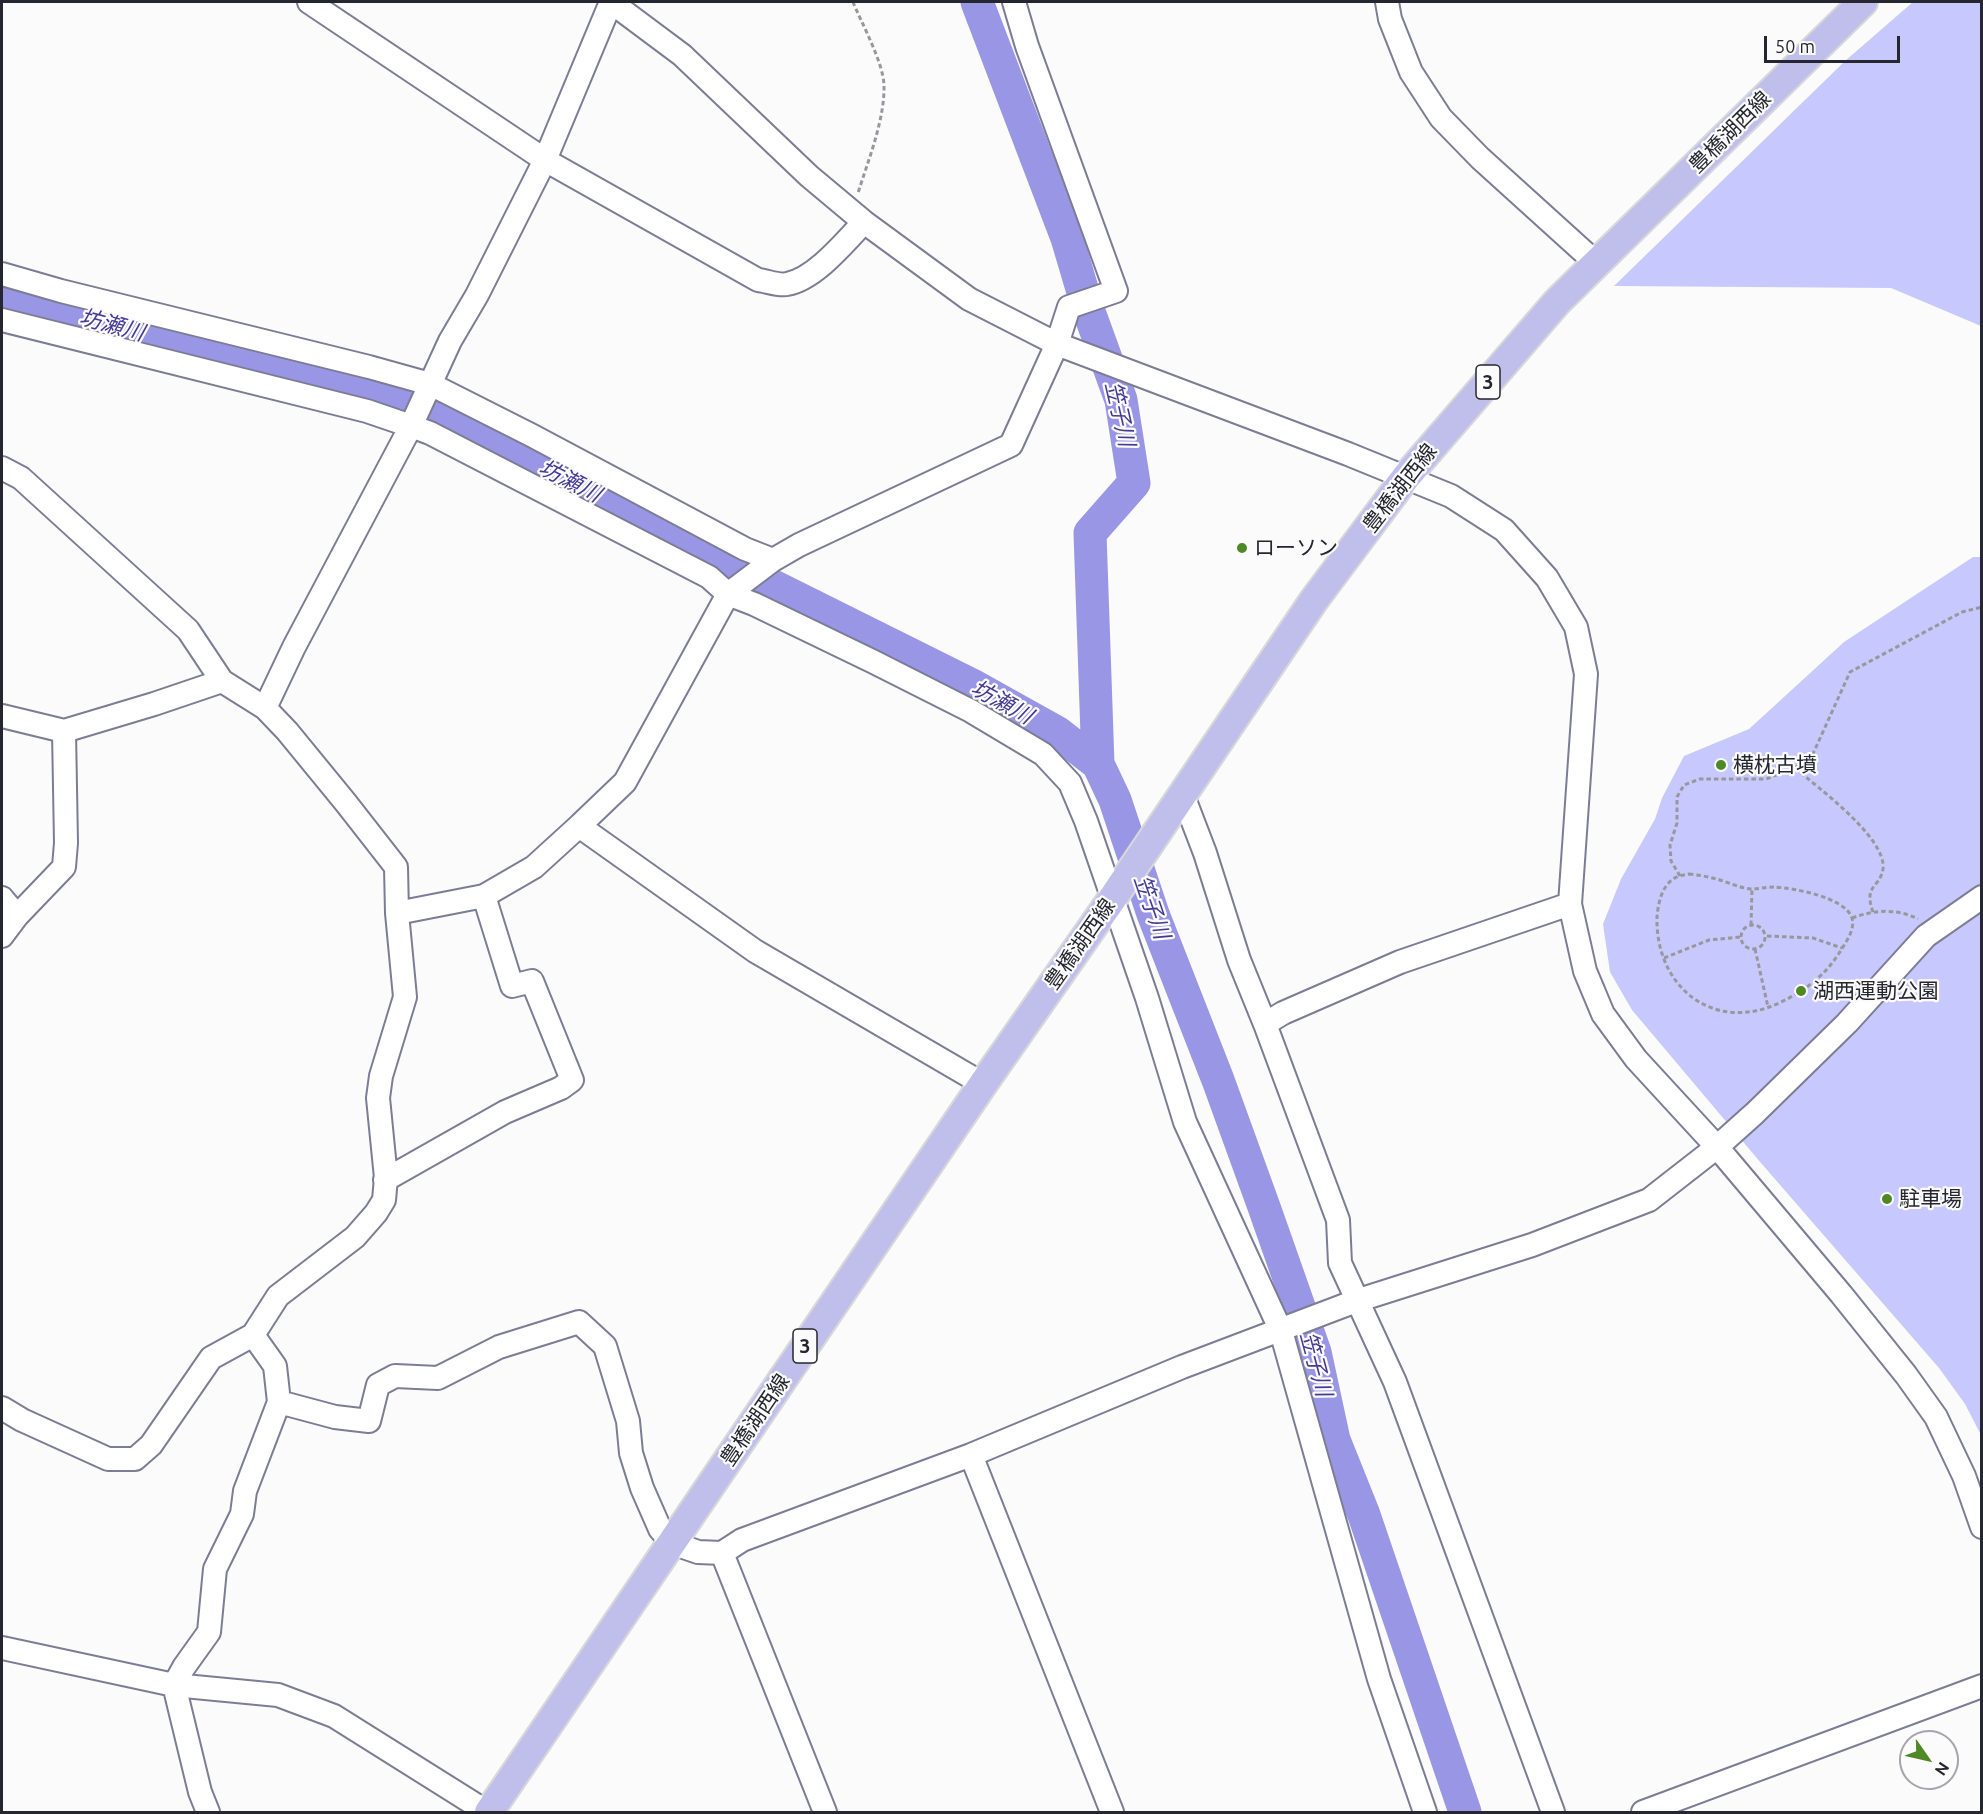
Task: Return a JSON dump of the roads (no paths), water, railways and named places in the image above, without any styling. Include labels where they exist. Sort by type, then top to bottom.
[{"type":"main road","name":"豊橋湖西線","points":[[488,1812],[1314,600],[1406,477],[1557,302],[1863,2]]},
{"type":"street","points":[[309,2],[545,160],[758,280],[786,284],[812,273],[831,256],[858,217]]},
{"type":"street","points":[[265,708],[294,647],[413,422],[428,388],[545,160],[611,2],[682,55],[809,176],[858,217],[969,299],[1057,344],[1451,496],[1504,530],[1547,578],[1576,627],[1586,674],[1570,904],[1585,971],[1603,1014],[1636,1059],[1717,1147],[1906,1375],[1936,1417],[1964,1476],[1982,1527]]},
{"type":"street","points":[[397,913],[484,896],[534,867],[625,782],[733,590],[770,563],[809,540],[1011,445],[1057,344],[1069,307],[1116,291],[1027,46],[1014,2]]},
{"type":"street","points":[[1387,2],[1390,19],[1411,72],[1441,118],[1480,158],[1596,264]]},
{"type":"street","points":[[2,274],[61,291],[369,367],[428,388],[531,435],[770,563]]},
{"type":"street","points":[[2,320],[413,422],[709,577],[764,609],[971,711],[1043,754],[1070,783],[1117,890],[1185,1122],[1281,1331],[1379,1679],[1425,1812]]},
{"type":"street","points":[[2,468],[21,478],[188,630],[222,681],[265,708],[287,731],[396,867],[397,913],[405,997],[381,1076],[378,1098],[385,1180],[384,1200],[355,1237],[278,1296],[253,1335],[211,1358],[151,1445],[135,1459],[108,1459],[22,1420],[2,1408]]},
{"type":"street","points":[[2,716],[64,731],[222,681]]},
{"type":"street","points":[[2,936],[16,916],[64,867],[66,843],[64,731]]},
{"type":"street","points":[[1176,802],[1205,853],[1239,960],[1338,1220],[1340,1263],[1351,1304],[1395,1382],[1553,1812]]},
{"type":"street","points":[[579,826],[755,951],[983,1084]]},
{"type":"street","points":[[385,1180],[505,1112],[561,1088],[572,1080],[532,981],[512,986],[484,896]]},
{"type":"street","points":[[279,1401],[335,1418],[369,1421],[378,1385],[395,1376],[438,1378],[499,1347],[579,1322],[605,1346],[628,1420],[632,1453],[642,1488],[660,1529],[672,1543],[698,1552],[722,1553],[742,1540],[971,1455],[1182,1367],[1351,1304],[1532,1245],[1649,1200],[1717,1147],[1847,1023],[1932,932],[1982,897]]},
{"type":"street","points":[[2,898],[16,916]]},
{"type":"street","points":[[1265,1024],[1283,1013],[1400,962],[1570,904]]},
{"type":"street","points":[[208,1812],[200,1792],[174,1685],[208,1632],[215,1569],[242,1514],[245,1491],[279,1401],[275,1366],[253,1335]]},
{"type":"street","points":[[971,1455],[1112,1812]]},
{"type":"street","points":[[722,1553],[825,1812]]},
{"type":"street","points":[[2,1648],[174,1685],[278,1695],[334,1716],[488,1812]]},
{"type":"street","points":[[1642,1812],[1982,1686]]},
{"type":"waterway","name":"笠子川","points":[[977,2],[1067,238],[1088,309],[1121,400],[1134,483],[1090,533],[1098,764],[1115,800],[1153,914],[1218,1080],[1315,1352],[1334,1440],[1364,1515],[1465,1812]]},
{"type":"waterway","name":"坊瀬川","points":[[2,295],[279,368],[434,412],[739,569],[972,685],[1058,733],[1098,764]]},
{"type":"place","name":"ローソン","points":[[1242,548]]},
{"type":"place","name":"横枕古墳","points":[[1721,765]]},
{"type":"place","name":"湖西運動公園","points":[[1801,991]]},
{"type":"place","name":"駐車場","points":[[1887,1199]]}]
